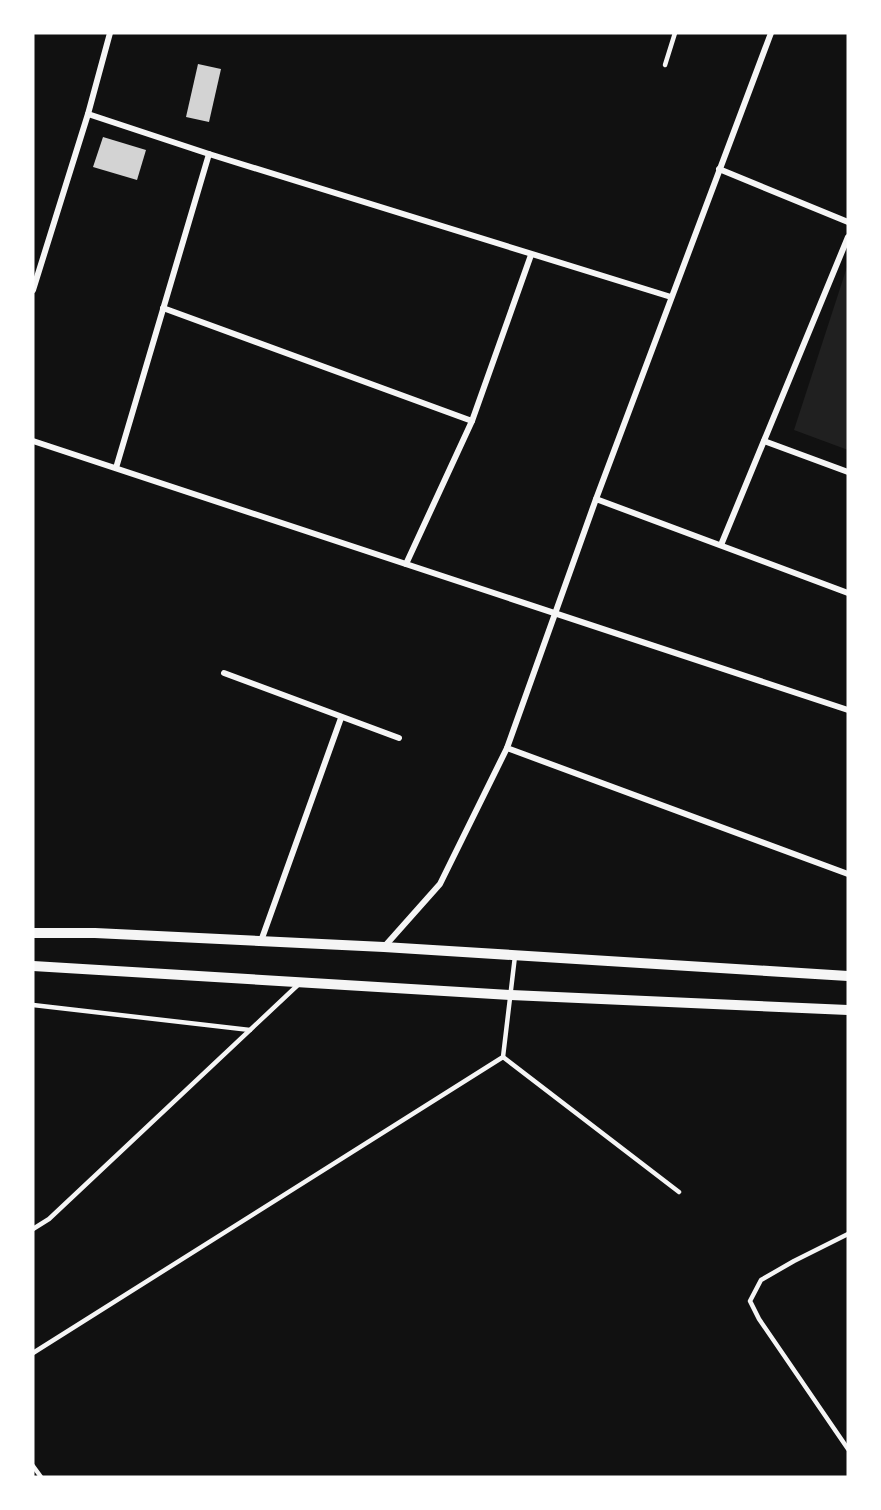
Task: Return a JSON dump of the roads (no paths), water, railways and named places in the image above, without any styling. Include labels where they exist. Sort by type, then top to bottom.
[{"type":"street","points":[[33,290],[88,114],[110,33]]},
{"type":"street","points":[[384,947],[440,884],[507,748],[596,499],[771,33]]},
{"type":"street","points":[[88,114],[209,154],[671,297]]},
{"type":"street","points":[[116,468],[209,154]]},
{"type":"street","points":[[719,169],[848,222]]},
{"type":"street","points":[[721,545],[848,237]]},
{"type":"street","points":[[406,564],[472,421],[531,255]]},
{"type":"street","points":[[163,309],[472,421]]},
{"type":"street","points":[[33,441],[848,710]]},
{"type":"street","points":[[764,441],[848,472]]},
{"type":"street","points":[[596,499],[848,593]]},
{"type":"street","points":[[224,673],[399,738]]},
{"type":"street","points":[[261,941],[341,718]]},
{"type":"street","points":[[507,748],[848,874]]},
{"type":"street","points":[[33,933],[95,933],[384,947],[848,976]]},
{"type":"street","points":[[33,966],[511,995],[848,1010]]},
{"type":"lane","points":[[664,65],[675,33]]},
{"type":"lane","points":[[503,1057],[515,955]]},
{"type":"lane","points":[[33,1229],[49,1219],[301,982]]},
{"type":"lane","points":[[33,1005],[250,1030]]},
{"type":"lane","points":[[503,1057],[679,1192]]},
{"type":"lane","points":[[33,1353],[503,1057]]},
{"type":"lane","points":[[848,1234],[761,1280],[750,1301],[759,1319],[848,1449]]},
{"type":"lane","points":[[33,1466],[41,1477]]}]
